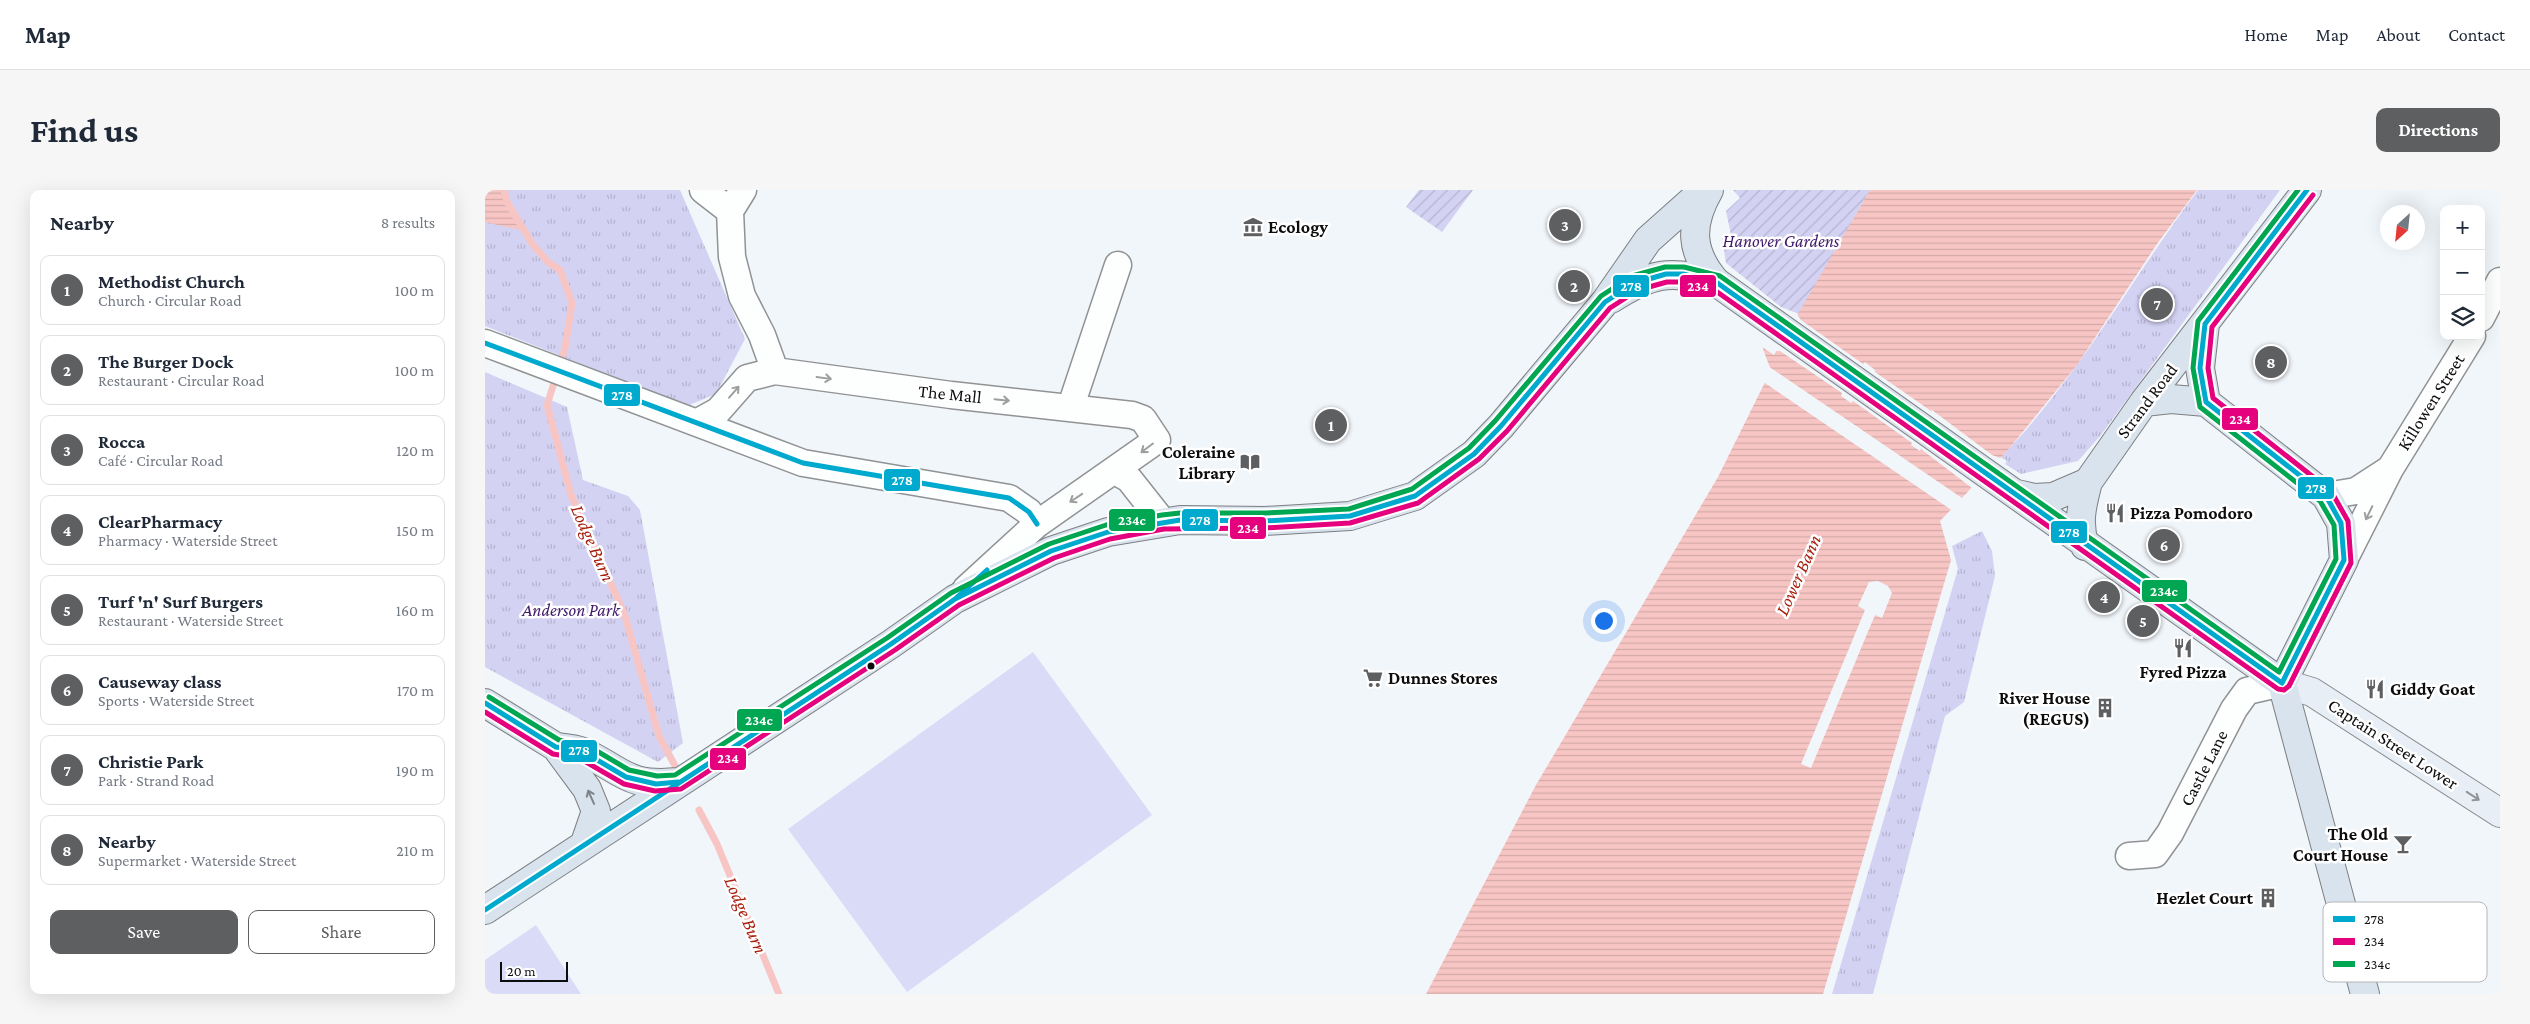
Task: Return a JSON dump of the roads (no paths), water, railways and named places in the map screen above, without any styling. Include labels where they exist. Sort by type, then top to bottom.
[{"type":"main road","points":[[485,910],[686,776],[891,644],[955,599],[1051,551],[1108,532],[1163,522],[1181,520],[1265,521],[1350,516],[1415,496],[1481,447],[1501,426],[1605,302],[1648,240],[1704,190]]},
{"type":"main road","points":[[1709,190],[1701,204],[1696,235],[1697,256],[1703,267],[1716,282],[2017,494],[2034,498],[2047,505],[2085,546],[2282,683],[2340,902]]},
{"type":"main road","name":"Strand Road","points":[[2088,482],[2144,402],[2307,190]]},
{"type":"main road","points":[[1605,302],[1635,283],[1667,274],[1683,274],[1716,282]]},
{"type":"main road","points":[[2205,324],[2200,368],[2206,402]]},
{"type":"main road","points":[[2144,402],[2171,399],[2206,402],[2326,496],[2341,523],[2344,560]]},
{"type":"main road","points":[[2047,505],[2088,482]]},
{"type":"main road","points":[[2085,546],[2081,534],[2080,515],[2088,482]]},
{"type":"main road","name":"Killowen Street","points":[[2282,683],[2344,560]]},
{"type":"main road","name":"Captain Street Lower","points":[[2282,683],[2312,692],[2500,813]]},
{"type":"main road","points":[[485,703],[556,747],[587,788],[596,810],[585,843]]},
{"type":"main road","points":[[556,747],[582,751],[614,771],[642,782],[656,784],[686,776]]},
{"type":"street","points":[[703,190],[737,201],[732,258],[742,296],[762,335],[775,371]]},
{"type":"street","points":[[1071,406],[1118,265]]},
{"type":"street","points":[[2485,310],[2500,280]]},
{"type":"street","name":"Killowen Street","points":[[2344,560],[2390,469],[2470,340]]},
{"type":"street","points":[[485,343],[803,463],[1009,498],[1029,512],[1037,524]]},
{"type":"street","name":"The Mall","points":[[698,422],[718,411],[747,378],[775,371],[951,395],[1071,406],[1132,414],[1143,419],[1157,440],[1115,471]]},
{"type":"street","name":"Killowen Street","points":[[2326,496],[2356,491],[2390,469]]},
{"type":"street","points":[[955,599],[1037,524],[1115,471],[1129,479],[1163,522]]},
{"type":"street","name":"Castle Lane","points":[[2129,856],[2155,854],[2170,833],[2234,709],[2247,691],[2282,683]]},
{"type":"water","points":[[485,190],[504,190],[507,202],[525,231],[485,222]]},
{"type":"water","name":"Lower Bann","points":[[1870,190],[2197,190],[2157,244],[2077,365],[2008,450],[1940,521],[1951,560],[1823,994],[1426,994],[1536,785],[1718,477],[1771,370],[1762,347],[1774,355]]},
{"type":"waterway","name":"Lodge Burn","points":[[504,190],[507,202],[533,245],[548,262],[560,270],[572,303],[565,348],[547,405],[571,495],[624,613],[659,736],[680,775]]},
{"type":"waterway","name":"Lodge Burn","points":[[699,810],[717,844],[779,994]]},
{"type":"place","name":"Rocca","points":[[1565,225]]},
{"type":"place","name":"Ecology","points":[[1253,227]]},
{"type":"place","name":"The Burger Dock","points":[[1574,286]]},
{"type":"place","name":"Christie Park","points":[[2157,304]]},
{"type":"place","name":"Nearby","points":[[2271,362]]},
{"type":"place","name":"Methodist Church","points":[[1331,425]]},
{"type":"place","name":"Coleraine Library","points":[[1250,462]]},
{"type":"place","name":"Pizza Pomodoro","points":[[2115,513]]},
{"type":"place","name":"Causeway class","points":[[2164,545]]},
{"type":"place","name":"ClearPharmacy","points":[[2104,597]]},
{"type":"place","name":"Turf 'n' Surf Burgers","points":[[2143,621]]},
{"type":"place","name":"Fyred Pizza","points":[[2183,648]]},
{"type":"place","name":"Dunnes Stores","points":[[1373,678]]},
{"type":"place","name":"Giddy Goat","points":[[2375,689]]},
{"type":"place","name":"River House (REGUS)","points":[[2105,708]]},
{"type":"place","name":"The Old Court House","points":[[2403,844]]},
{"type":"place","name":"Hezlet Court","points":[[2268,898]]},
{"type":"park label","name":"Hanover Gardens","points":[[1781,241]]},
{"type":"park label","name":"Anderson Park","points":[[571,610]]}]
